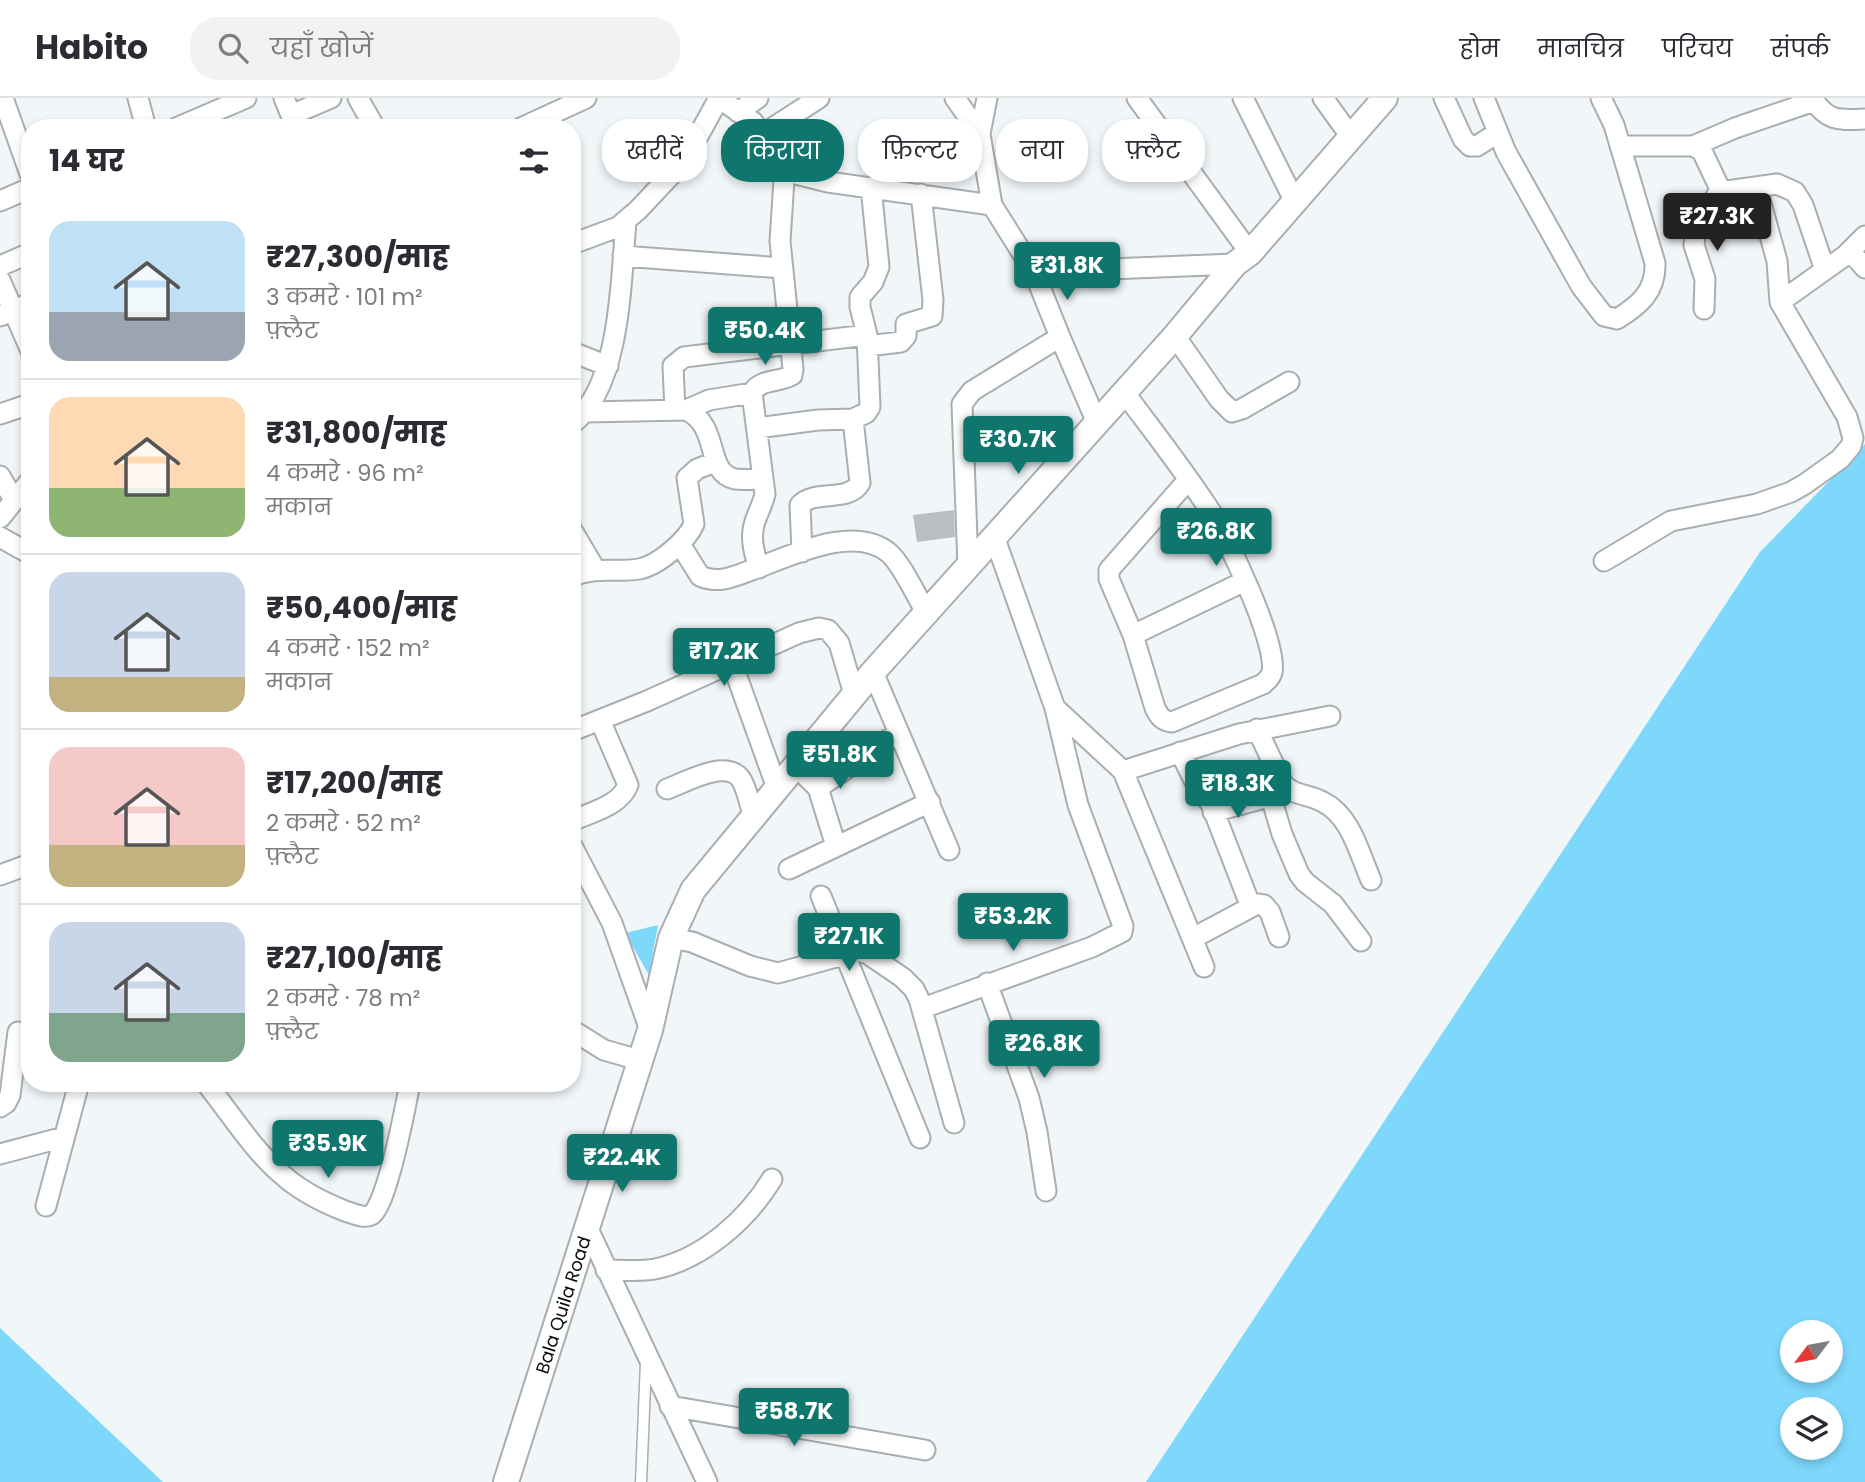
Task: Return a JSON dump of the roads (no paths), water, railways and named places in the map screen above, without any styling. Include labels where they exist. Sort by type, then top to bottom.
[{"type":"street","points":[[4,98],[21,148]]},
{"type":"street","points":[[138,98],[144,119]]},
{"type":"street","points":[[197,119],[246,98]]},
{"type":"street","points":[[284,98],[291,116],[331,98]]},
{"type":"street","points":[[358,98],[370,119]]},
{"type":"street","points":[[540,119],[586,98]]},
{"type":"street","points":[[581,241],[626,221],[685,160],[719,98],[748,119]]},
{"type":"street","points":[[738,112],[758,98]]},
{"type":"street","points":[[786,119],[819,98]]},
{"type":"street","points":[[955,98],[970,119]]},
{"type":"street","points":[[982,124],[987,98]]},
{"type":"street","points":[[1034,272],[1242,258],[1137,98]]},
{"type":"street","points":[[1242,98],[1295,202]]},
{"type":"street","points":[[1323,98],[1352,137]]},
{"type":"street","name":"Bala Quila Road","points":[[506,1482],[650,1030],[671,939],[693,890],[753,814],[873,672],[1385,98]]},
{"type":"street","points":[[1444,98],[1463,139],[1470,146],[1477,146],[1497,133]]},
{"type":"street","points":[[1484,98],[1497,133],[1581,286],[1604,316],[1618,318],[1645,298],[1654,286],[1656,275],[1650,242],[1614,125],[1601,98]]},
{"type":"street","points":[[1620,146],[1693,146],[1813,99],[1825,114],[1837,120],[1865,119]]},
{"type":"street","points":[[982,146],[992,205],[1034,272],[1097,423]]},
{"type":"street","points":[[1693,146],[1702,151],[1720,188],[1727,191],[1757,189],[1777,184],[1795,192],[1803,205],[1825,270]]},
{"type":"street","points":[[581,418],[680,410],[709,400],[752,393],[760,385],[792,375],[780,228],[784,182]]},
{"type":"street","points":[[834,182],[992,205]]},
{"type":"street","points":[[757,428],[818,420],[853,419],[866,413],[870,407],[867,340],[860,297],[873,282],[879,267],[872,187]]},
{"type":"street","points":[[1704,309],[1705,279],[1694,245],[1695,236],[1720,188]]},
{"type":"street","points":[[1604,561],[1671,522],[1728,511],[1791,492],[1840,459],[1851,446],[1853,438],[1847,417],[1780,302],[1777,261],[1757,189]]},
{"type":"street","points":[[0,201],[21,192]]},
{"type":"street","points":[[680,410],[672,372],[673,366],[684,357],[789,345],[867,340],[901,342],[906,336],[906,324],[932,316],[933,300],[921,194]]},
{"type":"street","points":[[581,415],[598,391],[608,366],[619,302],[626,221]]},
{"type":"street","points":[[1780,302],[1850,251],[1865,236]]},
{"type":"street","points":[[1850,251],[1865,268]]},
{"type":"street","points":[[623,256],[782,268]]},
{"type":"street","points":[[0,266],[21,257]]},
{"type":"street","points":[[0,280],[21,327]]},
{"type":"street","points":[[1175,336],[1219,399],[1232,412],[1289,382]]},
{"type":"street","points":[[968,566],[962,404],[972,391],[1060,337]]},
{"type":"street","points":[[581,356],[608,366]]},
{"type":"street","points":[[1124,392],[1188,480],[1211,512],[1245,581],[1260,619],[1273,670],[1270,677],[1250,690],[1179,720],[1166,721],[1154,708],[1133,635],[1110,579],[1109,570],[1188,480]]},
{"type":"street","points":[[752,393],[765,494],[753,526],[752,538],[759,568]]},
{"type":"street","points":[[0,414],[21,407]]},
{"type":"street","points":[[680,410],[694,414],[707,429],[715,462],[720,470],[735,479],[763,479]]},
{"type":"street","points":[[802,552],[800,505],[810,498],[852,491],[860,483],[853,419]]},
{"type":"street","points":[[581,573],[595,569],[638,570],[651,565],[680,544],[694,524],[687,478],[697,469],[715,462]]},
{"type":"street","points":[[0,476],[14,500]]},
{"type":"street","points":[[0,518],[21,492]]},
{"type":"street","points":[[923,1009],[987,983],[1091,947],[1122,932],[1122,918],[1078,804],[1055,708],[994,536]]},
{"type":"street","points":[[0,537],[21,549]]},
{"type":"street","points":[[680,544],[696,571],[708,579],[726,578],[802,552],[846,541],[865,542],[892,555],[926,612]]},
{"type":"street","points":[[581,545],[595,569]]},
{"type":"street","points":[[1133,635],[1245,581]]},
{"type":"street","points":[[581,727],[799,633],[819,628],[828,629],[839,643],[854,694]]},
{"type":"street","points":[[732,663],[777,788]]},
{"type":"street","points":[[873,672],[949,850]]},
{"type":"street","points":[[1055,708],[1123,771],[1204,967]]},
{"type":"street","points":[[1123,771],[1257,729],[1330,716]]},
{"type":"street","points":[[581,817],[618,800],[628,785],[600,720]]},
{"type":"street","points":[[1257,729],[1278,777],[1282,834],[1299,874],[1305,882],[1325,895],[1361,940]]},
{"type":"street","points":[[818,788],[898,733]]},
{"type":"street","points":[[1180,752],[1213,812],[1251,907]]},
{"type":"street","points":[[796,766],[818,788],[836,846]]},
{"type":"street","points":[[667,789],[710,772],[732,772],[743,784],[753,814]]},
{"type":"street","points":[[1213,812],[1280,794],[1316,798],[1340,814],[1371,880]]},
{"type":"street","points":[[789,869],[930,802]]},
{"type":"street","points":[[581,865],[612,923],[650,1030]]},
{"type":"street","points":[[0,875],[21,867]]},
{"type":"street","points":[[821,896],[920,1138]]},
{"type":"street","points":[[1193,938],[1251,907],[1264,905],[1270,912],[1279,937]]},
{"type":"street","points":[[671,939],[692,943],[765,971],[778,972],[843,954],[858,951],[868,954],[914,989],[923,1009],[954,1123]]},
{"type":"street","points":[[987,983],[1029,1098],[1046,1191]]},
{"type":"street","points":[[0,1107],[6,1104],[10,1095],[18,1032]]},
{"type":"street","points":[[581,1036],[604,1050],[639,1060]]},
{"type":"street","points":[[46,1206],[77,1092]]},
{"type":"street","points":[[213,1092],[250,1139],[287,1179],[338,1208],[362,1217],[371,1215],[376,1210],[403,1124],[408,1092]]},
{"type":"street","points":[[0,1154],[64,1138]]},
{"type":"street","points":[[606,1270],[653,1269],[693,1255],[710,1244],[751,1208],[772,1179]]},
{"type":"street","points":[[587,1230],[706,1482]]},
{"type":"street","points":[[670,1406],[925,1450]]},
{"type":"lane","points":[[641,1482],[646,1358]]}]
